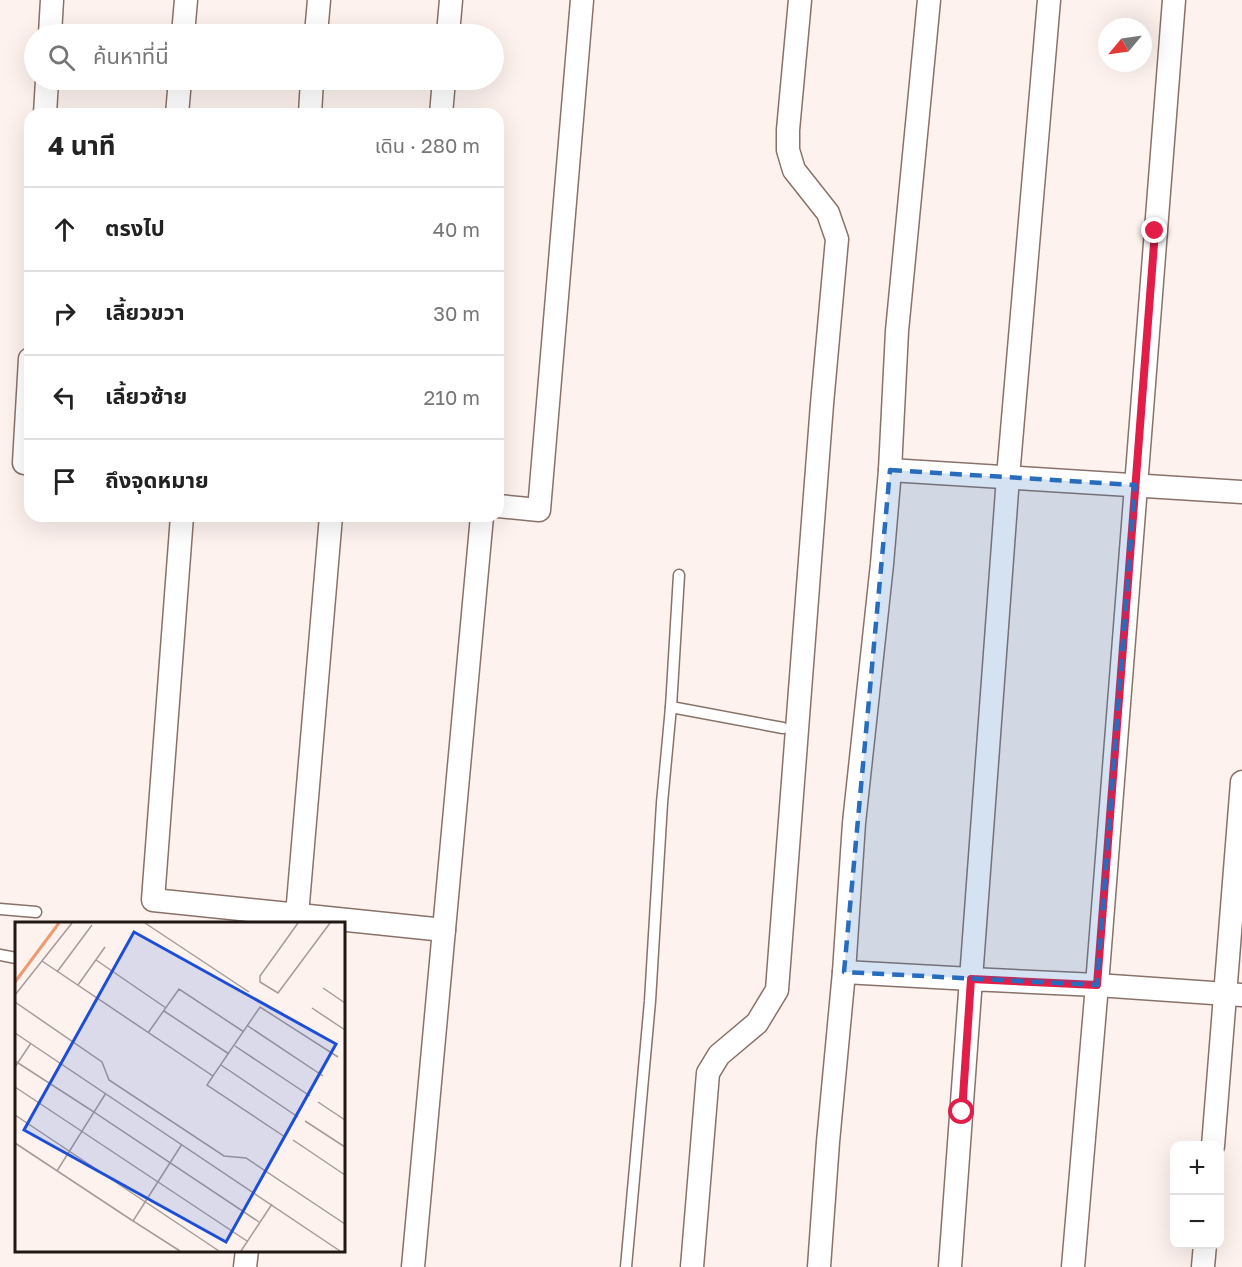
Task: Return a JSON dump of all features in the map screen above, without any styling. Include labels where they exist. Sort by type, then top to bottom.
[{"type":"street","points":[[51,24],[52,0]]},
{"type":"street","points":[[184,24],[186,0]]},
{"type":"street","points":[[317,24],[319,0]]},
{"type":"street","points":[[449,24],[451,0]]},
{"type":"street","points":[[504,507],[539,510],[582,0]]},
{"type":"street","points":[[692,1267],[708,1073],[719,1055],[757,1023],[777,990],[837,239],[828,213],[794,170],[788,150],[800,0]]},
{"type":"street","points":[[819,1267],[854,823],[890,470],[897,331],[929,0]]},
{"type":"street","points":[[950,1267],[1008,477],[1049,0]]},
{"type":"street","points":[[1073,1267],[1174,0]]},
{"type":"street","points":[[45,108],[46,90]]},
{"type":"street","points":[[178,108],[179,90]]},
{"type":"street","points":[[310,108],[311,90]]},
{"type":"street","points":[[442,108],[443,90]]},
{"type":"street","points":[[890,470],[1242,492]]},
{"type":"street","points":[[182,522],[153,900],[284,917],[444,930]]},
{"type":"street","points":[[284,917],[330,522]]},
{"type":"street","points":[[413,1267],[481,522]]},
{"type":"street","points":[[1214,1141],[1233,995],[1242,782]]},
{"type":"street","points":[[844,972],[930,975],[1233,995]]},
{"type":"street","points":[[1203,1267],[1205,1249]]},
{"type":"street","points":[[245,1267],[247,1252]]},
{"type":"lane","points":[[626,1267],[650,1000],[679,575]]},
{"type":"lane","points":[[671,707],[783,728]]},
{"type":"lane","points":[[0,909],[36,912]]},
{"type":"lane","points":[[0,955],[15,958]]},
{"type":"highlighted area","points":[[890,470],[1135,485],[1097,985],[844,972]]},
{"type":"route","points":[[962,1112],[971,979],[1097,985],[1155,231]]}]
